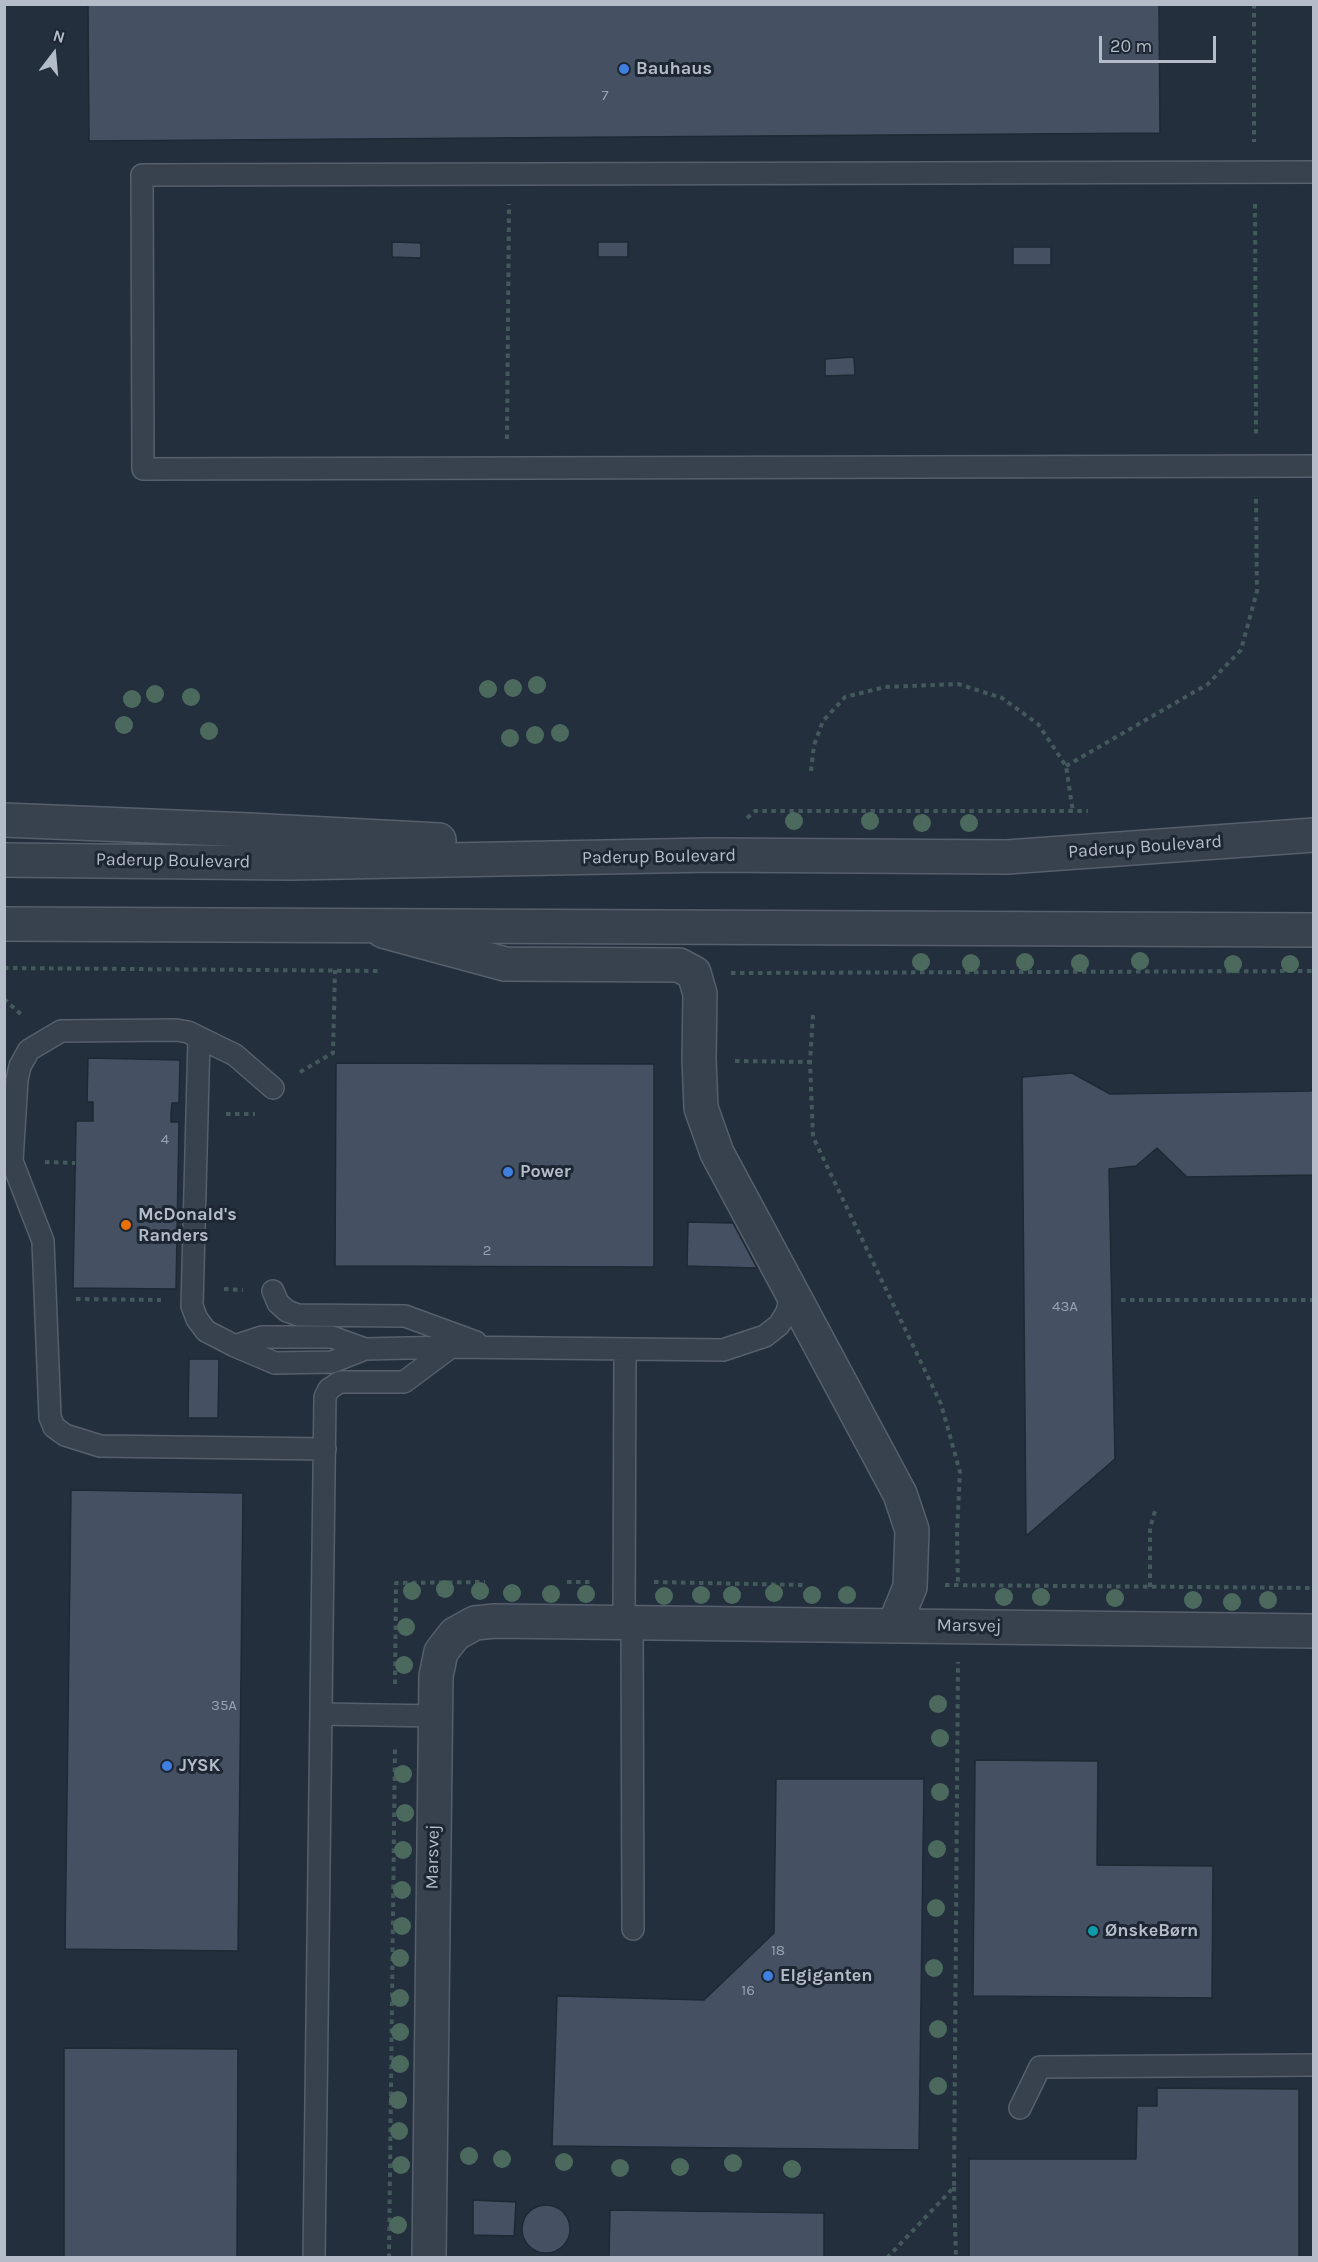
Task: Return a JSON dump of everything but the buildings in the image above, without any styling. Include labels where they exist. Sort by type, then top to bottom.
[{"type":"street","points":[[4,820],[249,830],[710,855]]},
{"type":"street","name":"Paderup Boulevard","points":[[4,860],[291,863],[710,855],[1007,857],[1314,835]]},
{"type":"street","points":[[4,924],[1314,930]]},
{"type":"street","points":[[369,927],[505,964],[679,965],[694,973],[700,994],[701,1108],[717,1153],[900,1494],[912,1530],[910,1587],[894,1626]]},
{"type":"street","name":"Marsvej","points":[[429,2258],[436,1676],[441,1652],[455,1634],[475,1623],[495,1621],[1314,1631]]},
{"type":"lane","points":[[1314,172],[142,175],[143,469],[1314,466]]},
{"type":"lane","points":[[273,1088],[235,1055],[176,1030],[61,1031],[29,1050],[20,1066],[17,1080],[12,1161],[43,1242],[51,1422],[65,1436],[100,1446],[325,1449]]},
{"type":"lane","points":[[199,1038],[192,1306],[197,1319],[206,1330],[235,1346],[262,1337],[332,1337],[365,1349],[490,1347],[723,1350],[765,1336],[779,1325],[787,1312],[791,1294]]},
{"type":"lane","points":[[273,1291],[278,1303],[287,1311],[298,1315],[405,1316],[490,1347]]},
{"type":"lane","points":[[314,2258],[325,1397],[329,1389],[340,1382],[404,1382],[451,1347]]},
{"type":"lane","points":[[625,1349],[633,1929]]},
{"type":"lane","points":[[322,1714],[435,1716]]},
{"type":"lane","points":[[1020,2108],[1040,2067],[1314,2065]]},
{"type":"path","points":[[1066,766],[1208,684],[1241,650],[1257,591],[1254,4]]},
{"type":"path","points":[[507,468],[509,174]]},
{"type":"path","points":[[811,771],[814,745],[823,721],[845,697],[885,687],[958,684],[1002,698],[1038,724],[1066,766],[1073,812]]},
{"type":"path","points":[[710,855],[755,811],[1096,811]]},
{"type":"path","points":[[273,1088],[333,1053],[335,970]]},
{"type":"path","points":[[730,1061],[810,1062]]},
{"type":"path","points":[[126,1306],[127,1300]]},
{"type":"path","points":[[1121,1300],[1314,1300]]},
{"type":"path","points":[[1149,1628],[1150,1528],[1155,1511]]},
{"type":"path","points":[[954,2187],[956,2258]]},
{"type":"place","name":"Bauhaus","points":[[624,69]]},
{"type":"place","name":"Power","points":[[508,1172]]},
{"type":"place","name":"McDonald's Randers","points":[[126,1225]]},
{"type":"place","name":"JYSK","points":[[167,1766]]},
{"type":"place","name":"ØnskeBørn","points":[[1093,1931]]},
{"type":"place","name":"Elgiganten","points":[[768,1976]]}]
